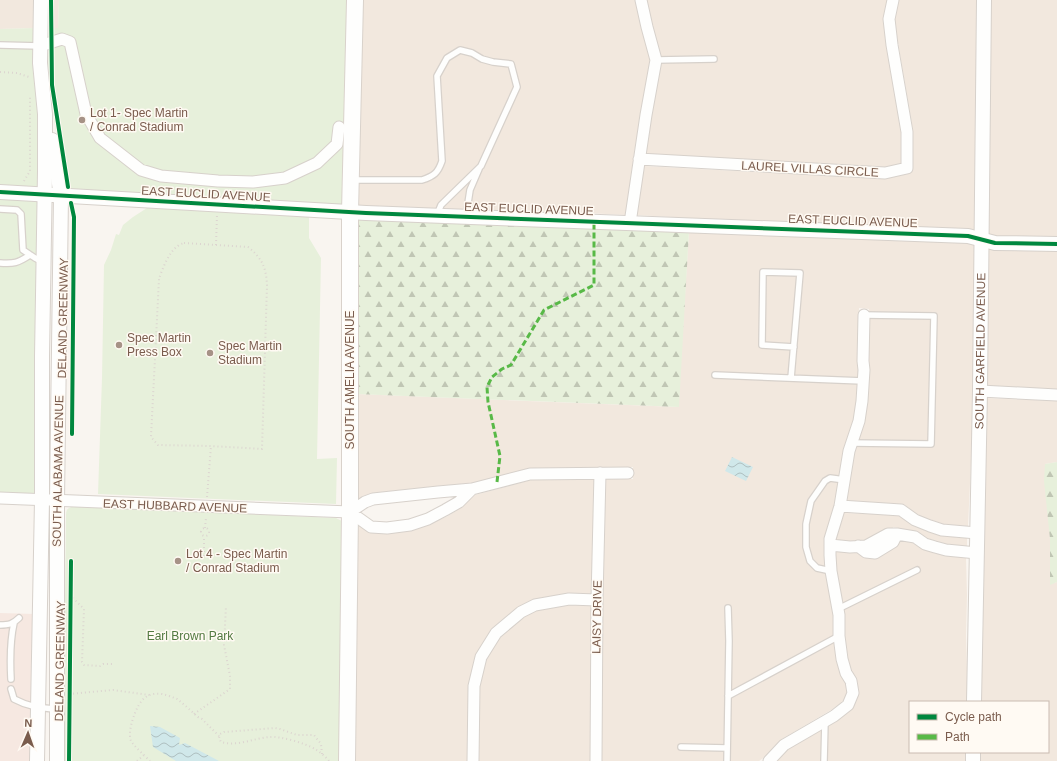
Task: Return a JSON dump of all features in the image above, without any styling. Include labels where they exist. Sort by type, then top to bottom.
[{"type":"main road","name":"SOUTH AMELIA AVENUE","points":[[347,761],[350,512],[350,212],[356,0]]},
{"type":"street","name":"SOUTH ALABAMA AVENUE","points":[[38,761],[45,195],[45,114],[36,67],[40,46],[41,0]]},
{"type":"street","points":[[630,223],[656,60],[641,0]]},
{"type":"street","name":"LAUREL VILLAS CIRCLE","points":[[639,159],[885,173],[908,168],[907,132],[889,19],[893,0]]},
{"type":"street","name":"SOUTH GARFIELD AVENUE","points":[[974,701],[980,392],[984,0]]},
{"type":"street","points":[[40,46],[62,39],[70,42],[86,114],[100,138],[141,170],[161,176],[218,181],[253,182],[284,178],[317,163],[337,144],[339,127]]},
{"type":"street","name":"SOUTH ALABAMA AVENUE","points":[[36,67],[49,127],[61,196],[57,501],[57,761]]},
{"type":"street","name":"EAST EUCLID AVENUE","points":[[0,192],[437,216],[968,236],[995,243],[1057,244]]},
{"type":"street","points":[[769,761],[784,745],[825,721],[848,705],[853,693],[842,659],[839,636],[839,615],[831,571],[830,539],[840,506],[849,451],[859,421],[864,370],[864,314]]},
{"type":"street","points":[[980,392],[1057,394]]},
{"type":"street","name":"LAISY DRIVE","points":[[596,761],[597,600],[600,473]]},
{"type":"street","points":[[472,490],[459,502],[446,510],[428,519],[410,525],[387,528],[371,526],[350,512],[365,502],[373,499],[472,490],[530,474],[628,473]]},
{"type":"street","name":"EAST HUBBARD AVENUE","points":[[0,498],[350,512]]},
{"type":"street","points":[[840,506],[902,510],[915,520],[942,530],[977,533]]},
{"type":"street","points":[[830,545],[850,547],[866,546],[888,534],[897,534],[915,537],[925,544],[946,550],[977,553]]},
{"type":"street","points":[[473,761],[474,686],[481,657],[496,633],[521,612],[535,605],[569,599],[597,600]]},
{"type":"lane","points":[[0,45],[40,46]]},
{"type":"lane","points":[[351,180],[422,180],[439,171],[442,161],[437,76],[446,58],[460,50],[472,53],[482,59],[511,64],[518,87],[470,190],[466,217]]},
{"type":"lane","points":[[656,60],[714,59]]},
{"type":"lane","points":[[437,216],[441,205],[481,166]]},
{"type":"lane","points":[[0,209],[17,210],[21,214],[23,250],[44,262]]},
{"type":"lane","points":[[0,264],[20,262],[30,255]]},
{"type":"lane","points":[[791,378],[794,347],[800,273],[763,272],[762,345],[794,347]]},
{"type":"lane","points":[[852,443],[931,444],[934,316],[864,314]]},
{"type":"lane","points":[[715,375],[863,381]]},
{"type":"lane","points":[[831,571],[816,568],[810,561],[806,547],[806,524],[811,501],[825,481],[830,478],[845,480]]},
{"type":"lane","points":[[838,609],[917,570]]},
{"type":"lane","points":[[727,761],[729,641],[728,608]]},
{"type":"lane","points":[[0,625],[14,623],[19,618]]},
{"type":"lane","points":[[11,679],[10,655],[14,623]]},
{"type":"lane","points":[[728,696],[839,636]]},
{"type":"lane","points":[[11,690],[14,699],[23,704],[38,708],[57,708]]},
{"type":"lane","points":[[824,761],[825,721]]},
{"type":"lane","points":[[681,748],[727,748]]},
{"type":"path","points":[[0,72],[17,73],[30,78],[36,67]]},
{"type":"path","points":[[22,185],[30,170],[30,93]]},
{"type":"path","points":[[184,243],[248,247],[256,253],[262,263],[266,271],[268,285],[262,449],[211,446],[158,445],[151,437],[159,279],[162,268],[171,254],[177,246],[184,243]]},
{"type":"path","points":[[207,501],[211,446]]},
{"type":"path","points":[[204,556],[204,536],[201,534],[201,531],[205,528],[206,518]]},
{"type":"path","points":[[204,536],[208,535],[209,533],[208,529],[205,528]]},
{"type":"path","points":[[70,595],[84,609],[82,662],[84,665],[96,666],[113,664]]},
{"type":"path","points":[[194,714],[230,689],[230,676],[224,645],[226,606]]},
{"type":"path","points":[[70,694],[113,690],[167,695],[176,699],[202,719],[219,736],[221,742],[231,744],[270,737],[283,738],[314,748],[329,761]]},
{"type":"path","points":[[149,694],[140,703],[136,711],[130,735],[132,743],[150,761]]},
{"type":"path","points":[[219,736],[224,732],[275,728],[297,735],[314,735],[321,744],[322,754]]},
{"type":"path","points":[[137,761],[144,755]]},
{"type":"shaded area","points":[[0,0],[36,0],[35,28],[0,29]]},
{"type":"shaded area","points":[[46,0],[59,0],[58,28],[46,28]]},
{"type":"shaded area","points":[[361,0],[636,0],[651,60],[634,153],[626,215],[492,212],[356,206]]},
{"type":"shaded area","points":[[646,0],[887,0],[884,20],[902,133],[902,163],[885,167],[646,154],[651,116],[662,61]]},
{"type":"shaded area","points":[[898,0],[977,0],[974,231],[689,219],[636,215],[644,166],[885,179],[908,174],[913,168],[913,131],[894,19]]},
{"type":"shaded area","points":[[990,0],[1057,0],[1057,238],[995,237],[986,234]]},
{"type":"shaded area","points":[[689,231],[968,242],[975,244],[975,341],[968,526],[943,524],[917,515],[902,504],[847,501],[868,361],[869,309],[859,308],[859,370],[857,400],[835,505],[825,537],[824,555],[834,615],[834,637],[837,660],[848,692],[844,701],[782,739],[766,756],[759,761],[601,761],[605,479],[633,479],[633,467],[530,468],[472,483],[372,493],[363,496],[356,501],[356,394],[678,407]]},
{"type":"shaded area","points":[[986,247],[1057,251],[1057,389],[985,386]]},
{"type":"shaded area","points":[[985,398],[1057,401],[1057,462],[1045,464],[1050,539],[1050,584],[1057,582],[1057,761],[978,761],[978,753],[1049,753],[1049,701],[979,701]]},
{"type":"shaded area","points":[[595,479],[592,594],[568,593],[534,599],[518,607],[491,629],[476,655],[469,685],[468,761],[353,761],[356,523],[370,533],[387,534],[410,531],[448,516],[462,507],[475,495],[531,480]]},
{"type":"shaded area","points":[[844,513],[900,515],[913,526],[929,532],[942,536],[967,538],[967,546],[947,544],[927,538],[915,531],[893,527],[891,539],[913,543],[934,553],[966,558],[968,701],[909,701],[909,753],[967,753],[967,761],[777,761],[787,750],[837,721],[851,710],[858,695],[856,680],[847,657],[835,555],[836,540]]},
{"type":"shaded area","points":[[569,605],[592,606],[591,761],[478,761],[479,687],[486,659],[499,637],[523,617],[536,611]]},
{"type":"shaded area","points":[[0,613],[35,614],[32,761],[0,761]]},
{"type":"green space","points":[[59,0],[350,0],[345,206],[66,190],[45,62],[46,28],[58,28]]},
{"type":"green space","points":[[35,28],[40,115],[39,189],[0,186],[0,29]]},
{"type":"green space","points":[[0,195],[36,199],[39,204],[37,490],[30,494],[0,493]]},
{"type":"green space","name":"Spec Martin Stadium","points":[[147,208],[309,217],[309,238],[321,258],[317,459],[337,458],[336,504],[98,494],[104,265],[116,234],[119,235],[123,225]]},
{"type":"green space","points":[[356,218],[689,231],[679,407],[356,394]]},
{"type":"green space","points":[[1057,462],[1057,582],[1050,585],[1050,539],[1044,481],[1045,464]]},
{"type":"green space","name":"Earl Brown Park","points":[[70,507],[336,518],[342,521],[341,761],[63,761],[66,511]]},
{"type":"water","points":[[732,457],[753,467],[746,481],[725,471]]},
{"type":"water","points":[[150,726],[160,727],[180,738],[179,745],[185,743],[219,761],[176,761],[153,747]]},
{"type":"marked path","points":[[497,482],[500,456],[488,402],[487,387],[492,377],[502,369],[511,365],[544,310],[594,285],[594,221]]},
{"type":"cycle path","points":[[51,0],[52,85],[68,187]]},
{"type":"cycle path","points":[[0,192],[366,213],[968,236],[995,243],[1057,244]]},
{"type":"cycle path","name":"DELAND GREENWAY","points":[[71,203],[74,217],[72,434]]},
{"type":"cycle path","name":"DELAND GREENWAY","points":[[69,761],[71,561]]},
{"type":"place","name":"Lot 1- Spec Martin / Conrad Stadium","points":[[82,120]]},
{"type":"place","name":"Spec Martin Press Box","points":[[119,345]]},
{"type":"place","name":"Spec Martin Stadium","points":[[210,353]]},
{"type":"place","name":"Lot 4 - Spec Martin / Conrad Stadium","points":[[178,561]]}]
